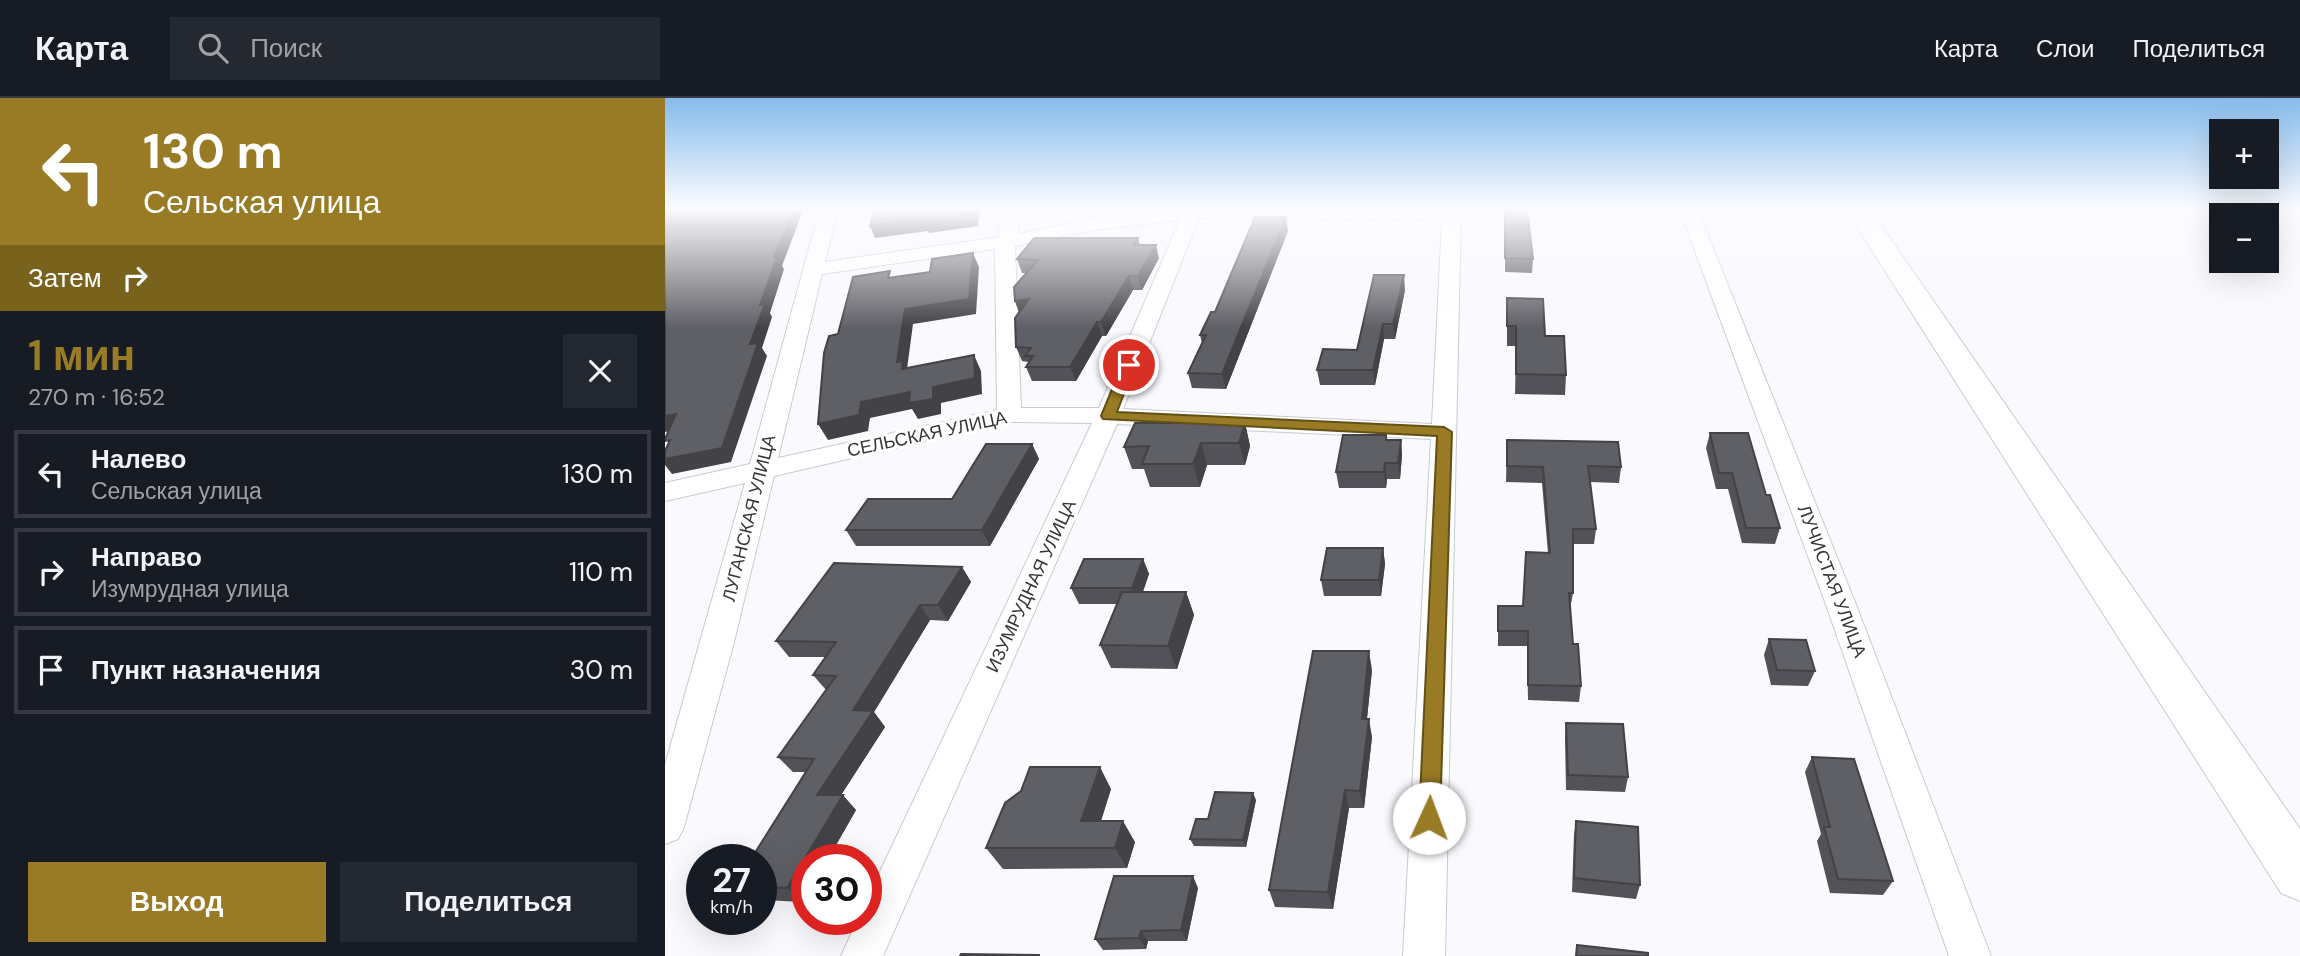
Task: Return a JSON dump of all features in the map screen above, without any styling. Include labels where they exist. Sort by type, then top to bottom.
[{"type":"main road","points":[[1884,248],[2300,874]]},
{"type":"street","name":"ЛУГАНСКАЯ УЛИЦА","points":[[665,827],[718,642],[817,248]]},
{"type":"street","points":[[811,270],[963,248]]},
{"type":"street","points":[[1005,248],[1009,415]]},
{"type":"street","name":"ИЗУМРУДНАЯ УЛИЦА","points":[[862,956],[1108,416],[1176,248]]},
{"type":"street","points":[[1424,956],[1451,248]]},
{"type":"street","name":"ЛУЧИСТАЯ УЛИЦА","points":[[1703,248],[1840,602],[1970,956]]},
{"type":"street","name":"СЕЛЬСКАЯ УЛИЦА","points":[[665,492],[1009,415],[1108,416],[1444,432]]},
{"type":"building","points":[[665,248],[778,248],[760,305],[765,304],[750,344],[758,343],[722,448],[665,459],[670,440],[665,439],[676,414],[665,416]]},
{"type":"building","points":[[1026,248],[1154,248],[1138,276],[1129,276],[1070,367],[1026,367],[1033,356],[1025,356],[1031,348],[1016,347],[1015,318],[1029,299],[1015,301],[1014,287],[1038,260],[1017,259]]},
{"type":"building","points":[[1242,248],[1273,248],[1222,374],[1188,373],[1206,335],[1200,335],[1211,312],[1215,312]]},
{"type":"building","points":[[1505,248],[1532,248],[1533,259],[1505,258]]},
{"type":"building","points":[[973,253],[969,299],[905,309],[897,362],[903,361],[902,369],[974,355],[975,378],[933,387],[933,399],[909,403],[910,392],[861,402],[859,415],[818,424],[824,353],[829,336],[838,334],[853,277],[890,271],[888,278],[930,272],[932,259]]},
{"type":"building","points":[[1374,275],[1404,275],[1393,324],[1383,324],[1373,370],[1317,370],[1323,349],[1357,350]]},
{"type":"building","points":[[1507,298],[1543,299],[1545,336],[1564,336],[1566,375],[1516,374],[1516,326],[1507,326]]},
{"type":"building","points":[[1135,423],[1245,423],[1239,443],[1201,443],[1193,464],[1142,464],[1149,446],[1124,447]]},
{"type":"building","points":[[1710,433],[1748,433],[1766,495],[1770,495],[1780,528],[1746,528],[1732,473],[1719,473]]},
{"type":"building","points":[[1343,435],[1386,435],[1386,440],[1401,440],[1398,463],[1385,463],[1384,472],[1336,472]]},
{"type":"building","points":[[1507,440],[1618,442],[1621,467],[1588,466],[1596,529],[1573,529],[1573,593],[1569,593],[1573,644],[1578,644],[1581,686],[1528,685],[1528,631],[1498,631],[1498,606],[1523,606],[1526,552],[1550,553],[1543,467],[1507,466]]},
{"type":"building","points":[[986,444],[1032,444],[982,530],[846,530],[868,499],[952,499]]},
{"type":"building","points":[[1327,548],[1383,548],[1379,580],[1321,580]]},
{"type":"building","points":[[1084,559],[1143,559],[1132,588],[1071,588]]},
{"type":"building","points":[[834,563],[962,567],[938,605],[920,605],[853,710],[873,711],[817,795],[843,795],[813,844],[791,844],[791,881],[787,888],[777,888],[777,844],[760,844],[814,759],[778,757],[836,676],[813,675],[836,642],[776,641]]},
{"type":"building","points":[[1122,592],[1186,592],[1168,646],[1100,645]]},
{"type":"building","points":[[1769,639],[1806,640],[1815,671],[1777,670]]},
{"type":"building","points":[[1313,651],[1369,651],[1362,719],[1369,719],[1360,791],[1345,790],[1328,892],[1269,890]]},
{"type":"building","points":[[1566,723],[1623,724],[1628,777],[1568,775]]},
{"type":"building","points":[[1812,757],[1854,759],[1893,881],[1838,879],[1824,827],[1830,827]]},
{"type":"building","points":[[1030,767],[1100,767],[1081,821],[1123,821],[1115,848],[986,848],[1005,803],[1021,791]]},
{"type":"building","points":[[1215,792],[1253,793],[1243,840],[1190,839],[1196,819],[1208,819]]},
{"type":"building","points":[[1576,821],[1638,827],[1640,885],[1574,878]]},
{"type":"building","points":[[1114,876],[1193,876],[1181,930],[1141,931],[1139,938],[1095,939]]},
{"type":"building","points":[[1577,945],[1648,953],[1648,956],[1576,956]]},
{"type":"building","points":[[1039,955],[1039,956],[960,956]]},
{"type":"route","points":[[1129,365],[1108,416],[1444,432],[1429,818]]}]
